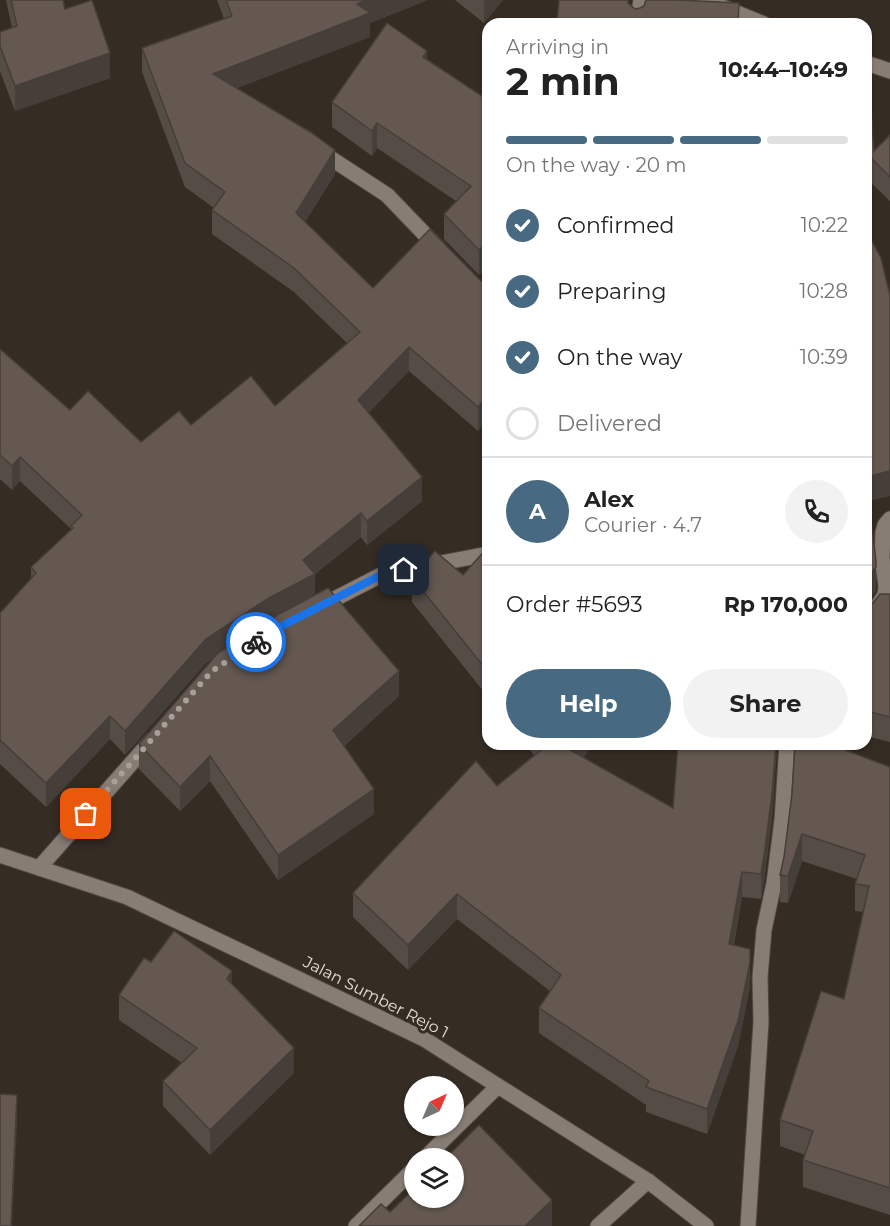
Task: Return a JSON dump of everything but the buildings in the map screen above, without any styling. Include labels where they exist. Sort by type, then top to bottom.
[{"type":"street","points":[[638,18],[641,0]]},
{"type":"street","points":[[705,0],[749,18]]},
{"type":"street","points":[[872,65],[890,71]]},
{"type":"street","points":[[307,141],[336,163],[387,195],[451,261]]},
{"type":"street","points":[[872,614],[885,595],[882,558],[883,532],[890,519]]},
{"type":"street","points":[[304,615],[383,574],[482,555]]},
{"type":"street","points":[[39,868],[165,724]]},
{"type":"street","points":[[748,1226],[761,1022],[760,977],[764,930],[774,882],[782,820],[787,750]]},
{"type":"street","name":"Jalan Sumber Rejo 1","points":[[0,855],[127,897],[424,1039],[648,1181],[706,1226]]},
{"type":"street","points":[[435,1148],[498,1086]]},
{"type":"street","points":[[356,1226],[404,1179]]},
{"type":"street","points":[[598,1226],[648,1181]]},
{"type":"way so far","points":[[86,814],[212,671],[256,642]]},
{"type":"route","points":[[256,642],[274,630],[383,574],[404,570]]}]
